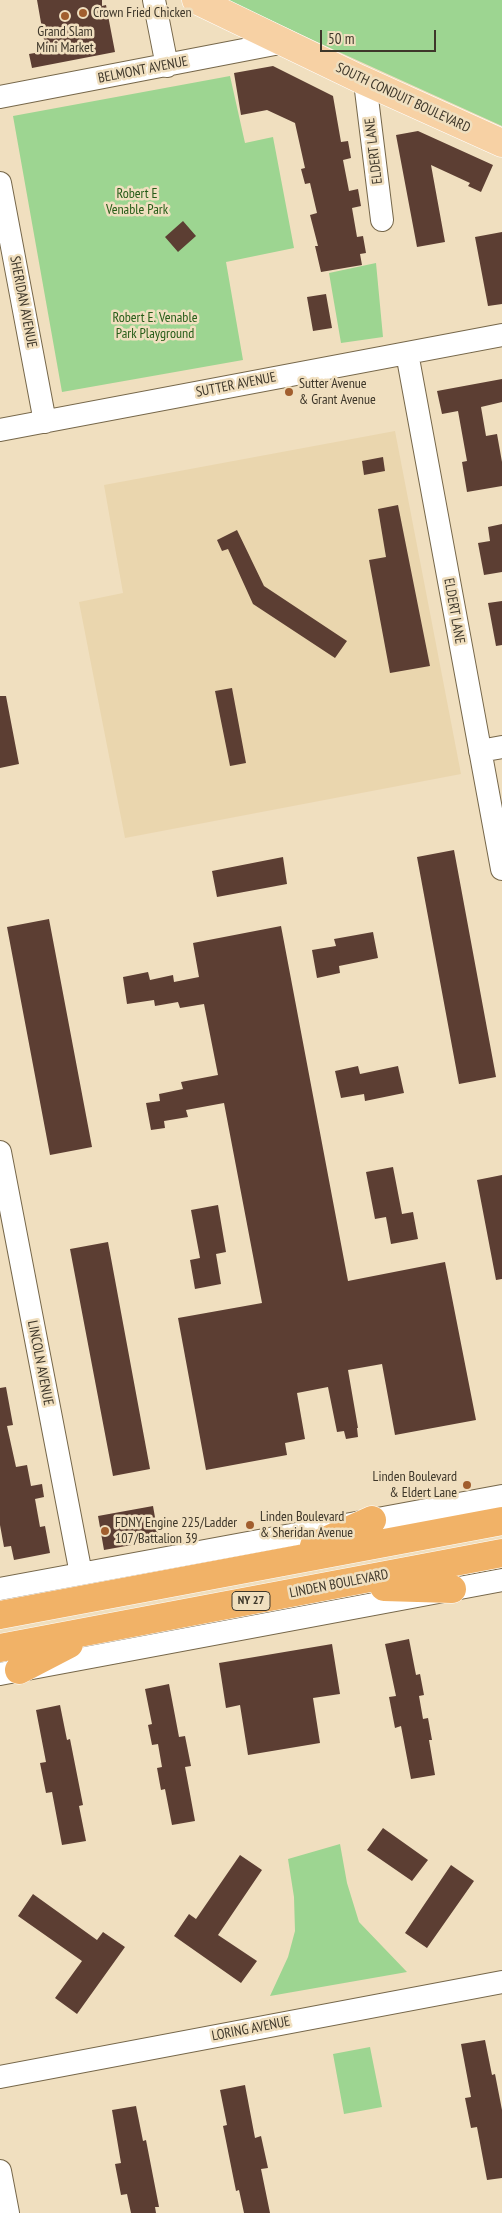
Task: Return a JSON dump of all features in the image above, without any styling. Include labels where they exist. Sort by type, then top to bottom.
[{"type":"highway","points":[[274,1564],[372,1520]]},
{"type":"highway","name":"NY 27","points":[[0,1615],[502,1521]]},
{"type":"highway","name":"LINDEN BOULEVARD","points":[[0,1648],[502,1553]]},
{"type":"highway","points":[[335,1585],[452,1589]]},
{"type":"highway","points":[[10,1672],[92,1631]]},
{"type":"main road","name":"SOUTH CONDUIT BOULEVARD","points":[[196,0],[286,42],[365,82],[502,143]]},
{"type":"street","points":[[154,0],[167,66]]},
{"type":"street","name":"BELMONT AVENUE","points":[[0,97],[286,42]]},
{"type":"street","name":"ELDERT LANE","points":[[365,82],[382,220]]},
{"type":"street","name":"SHERIDAN AVENUE","points":[[0,183],[45,422]]},
{"type":"street","name":"SUTTER AVENUE","points":[[0,430],[502,335]]},
{"type":"street","name":"ELDERT LANE","points":[[407,353],[502,869]]},
{"type":"street","points":[[480,751],[502,747]]},
{"type":"street","name":"LINCOLN AVENUE","points":[[0,1152],[10,1254],[81,1574]]},
{"type":"street","points":[[0,1589],[502,1496]]},
{"type":"street","name":"LINDEN BOULEVARD","points":[[10,1672],[502,1580]]},
{"type":"street","name":"LORING AVENUE","points":[[0,2077],[502,1982]]},
{"type":"street","points":[[0,2171],[8,2213]]},
{"type":"shaded area","points":[[395,431],[461,774],[125,838],[79,602],[123,593],[104,485]]},
{"type":"green space","points":[[227,0],[502,0],[502,126],[328,47]]},
{"type":"green space","name":"Robert E Venable Park","points":[[230,76],[245,143],[273,137],[294,248],[226,262],[243,360],[62,392],[13,116]]},
{"type":"green space","points":[[376,263],[383,337],[341,343],[329,273]]},
{"type":"green space","points":[[340,1844],[347,1883],[359,1922],[407,1972],[270,1996],[288,1957],[295,1931],[294,1897],[288,1859]]},
{"type":"green space","points":[[370,2047],[382,2107],[344,2114],[333,2054]]},
{"type":"building","points":[[37,0],[102,0],[102,6],[106,5],[115,52],[32,68],[29,54],[46,51]]},
{"type":"building","points":[[273,66],[333,96],[341,142],[348,141],[351,158],[343,160],[349,191],[358,189],[361,206],[352,208],[357,237],[363,236],[366,253],[360,254],[362,265],[321,272],[315,246],[318,246],[310,215],[317,213],[310,183],[305,184],[301,169],[305,168],[295,123],[267,110],[241,115],[234,73]]},
{"type":"building","points":[[418,131],[493,165],[481,192],[468,186],[470,183],[431,165],[445,242],[417,247],[396,135]]},
{"type":"building","points":[[183,221],[196,236],[178,252],[165,237]]},
{"type":"building","points":[[502,232],[502,304],[488,306],[475,237]]},
{"type":"building","points":[[326,294],[332,328],[313,331],[307,297]]},
{"type":"building","points":[[502,379],[502,402],[481,407],[486,436],[497,434],[502,462],[502,486],[467,492],[462,462],[467,461],[458,411],[442,414],[437,391]]},
{"type":"building","points":[[383,457],[385,471],[364,475],[362,461]]},
{"type":"building","points":[[398,505],[430,666],[390,673],[369,560],[386,557],[378,509]]},
{"type":"building","points":[[502,524],[502,572],[484,575],[478,543],[490,541],[488,527]]},
{"type":"building","points":[[237,530],[264,586],[347,641],[335,658],[253,604],[228,549],[222,551],[217,540]]},
{"type":"building","points":[[502,601],[502,645],[496,646],[488,603]]},
{"type":"building","points":[[232,688],[246,763],[230,766],[215,691]]},
{"type":"building","points":[[0,696],[6,696],[19,764],[0,768]]},
{"type":"building","points":[[454,850],[496,1077],[459,1084],[417,857]]},
{"type":"building","points":[[283,857],[287,884],[217,897],[212,871]]},
{"type":"building","points":[[49,919],[92,1147],[50,1155],[7,927]]},
{"type":"building","points":[[281,926],[348,1281],[445,1262],[476,1420],[395,1435],[382,1364],[348,1370],[358,1437],[346,1439],[344,1431],[337,1432],[328,1387],[297,1393],[305,1439],[285,1443],[287,1455],[206,1470],[178,1318],[262,1303],[224,1103],[186,1110],[188,1117],[164,1121],[165,1128],[151,1130],[146,1103],[160,1101],[159,1094],[183,1089],[181,1082],[218,1075],[204,1004],[180,1008],[178,1002],[155,1006],[154,1000],[127,1004],[123,977],[148,972],[150,980],[173,975],[174,982],[199,977],[193,943]]},
{"type":"building","points":[[373,932],[378,958],[339,966],[340,973],[317,978],[312,950],[336,946],[334,939]]},
{"type":"building","points":[[358,1066],[360,1074],[398,1066],[404,1093],[365,1101],[364,1094],[341,1098],[335,1071]]},
{"type":"building","points":[[393,1167],[402,1214],[413,1212],[418,1239],[391,1244],[386,1217],[375,1219],[366,1172]]},
{"type":"building","points":[[502,1175],[502,1279],[496,1280],[477,1180]]},
{"type":"building","points":[[218,1205],[226,1252],[216,1254],[221,1284],[195,1289],[190,1260],[200,1258],[191,1210]]},
{"type":"building","points":[[108,1242],[150,1469],[113,1476],[70,1249]]},
{"type":"building","points":[[6,1387],[13,1425],[7,1426],[16,1467],[27,1465],[31,1486],[42,1484],[44,1497],[35,1499],[40,1527],[45,1526],[50,1553],[14,1560],[11,1546],[4,1547],[0,1525],[0,1388]]},
{"type":"building","points":[[153,1506],[159,1540],[104,1550],[98,1516]]},
{"type":"building","points":[[409,1639],[416,1675],[420,1674],[424,1695],[419,1696],[423,1719],[428,1718],[432,1740],[429,1740],[435,1775],[411,1779],[401,1726],[395,1728],[389,1697],[396,1696],[385,1644]]},
{"type":"building","points":[[332,1644],[340,1694],[313,1698],[320,1743],[248,1755],[240,1705],[226,1708],[219,1663]]},
{"type":"building","points":[[169,1684],[179,1737],[185,1736],[191,1766],[185,1767],[195,1821],[172,1825],[165,1789],[161,1790],[157,1768],[162,1767],[158,1744],[152,1745],[148,1725],[152,1724],[145,1689]]},
{"type":"building","points":[[60,1705],[67,1740],[70,1739],[83,1805],[79,1806],[86,1841],[62,1845],[52,1792],[46,1793],[40,1763],[46,1762],[36,1710]]},
{"type":"building","points":[[383,1828],[428,1860],[412,1881],[367,1850]]},
{"type":"building","points":[[240,1855],[262,1870],[218,1935],[257,1961],[241,1983],[174,1936],[189,1914],[196,1919]]},
{"type":"building","points":[[451,1865],[474,1881],[427,1948],[405,1933]]},
{"type":"building","points":[[33,1894],[97,1940],[103,1932],[125,1947],[77,2014],[55,1998],[82,1961],[18,1916]]},
{"type":"building","points":[[485,2040],[492,2075],[495,2074],[502,2110],[502,2178],[487,2180],[477,2127],[471,2128],[465,2098],[471,2097],[461,2044]]},
{"type":"building","points":[[245,2085],[255,2138],[261,2136],[268,2168],[261,2169],[270,2213],[244,2213],[239,2190],[236,2191],[223,2126],[227,2125],[220,2090]]},
{"type":"building","points":[[136,2106],[143,2141],[146,2140],[159,2207],[155,2207],[156,2213],[131,2213],[127,2194],[121,2195],[115,2164],[121,2163],[112,2110]]},
{"type":"place","name":"Crown Fried Chicken","points":[[83,13]]},
{"type":"place","name":"Grand Slam Mini Market","points":[[65,16]]},
{"type":"place","name":"Sutter Avenue & Grant Avenue","points":[[289,392]]},
{"type":"place","name":"Linden Boulevard & Eldert Lane","points":[[467,1485]]},
{"type":"place","name":"Linden Boulevard & Sheridan Avenue","points":[[250,1525]]},
{"type":"place","name":"FDNY Engine 225/Ladder 107/Battalion 39","points":[[105,1531]]},
{"type":"park label","name":"Robert E. Venable Park Playground","points":[[155,326]]}]
